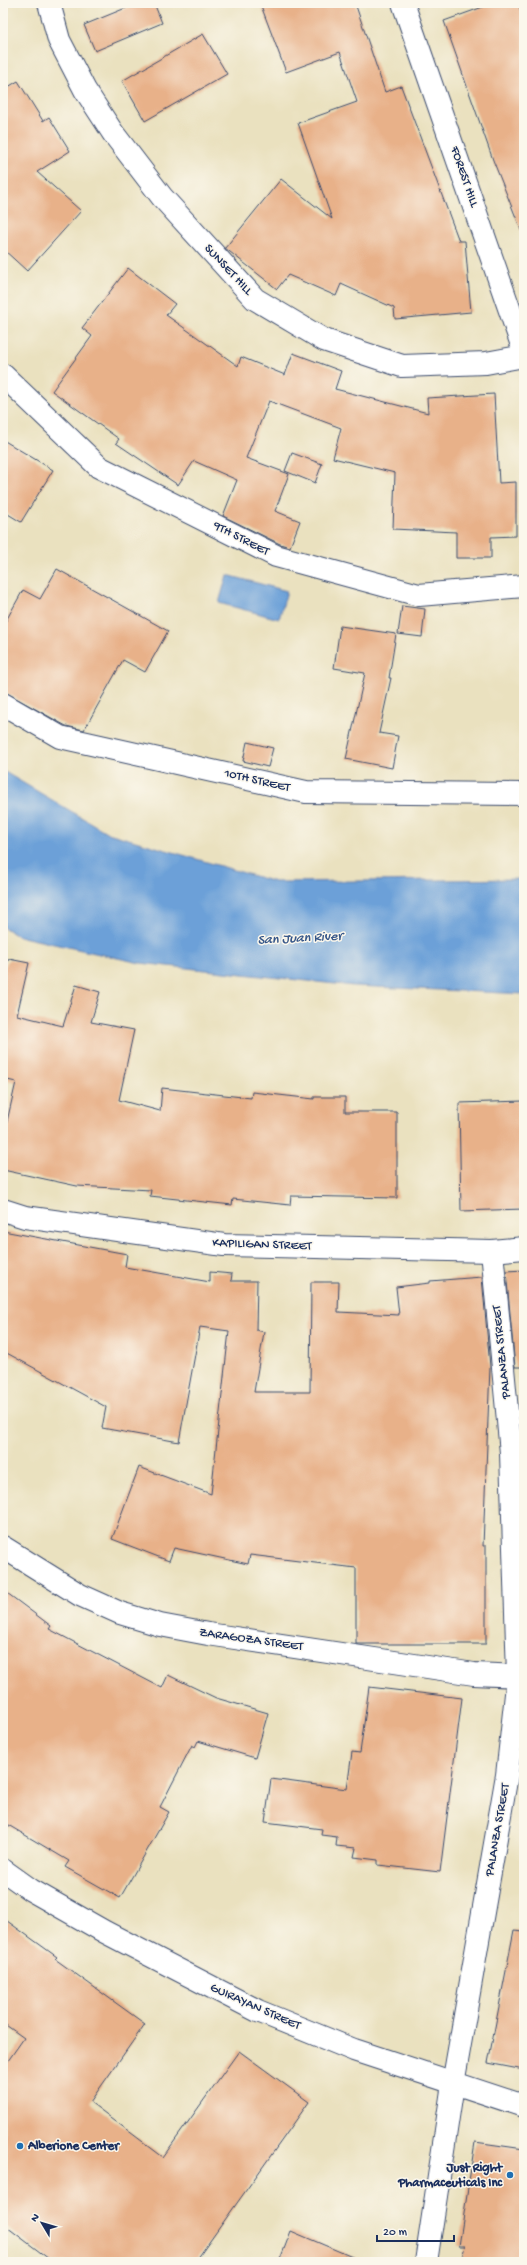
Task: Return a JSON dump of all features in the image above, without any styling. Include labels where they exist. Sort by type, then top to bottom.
[{"type":"street","name":"SUNSET HILL","points":[[49,3],[59,40],[85,90],[113,133],[162,197],[254,299],[324,340],[402,366],[486,363],[524,356]]},
{"type":"street","name":"FOREST HILL","points":[[403,3],[524,351]]},
{"type":"street","name":"9TH STREET","points":[[3,375],[99,467],[276,556],[419,595],[524,586]]},
{"type":"street","name":"10TH STREET","points":[[3,704],[60,737],[306,792],[524,794]]},
{"type":"street","name":"KAPILIGAN STREET","points":[[3,1210],[25,1217],[224,1245],[492,1251],[524,1248]]},
{"type":"street","name":"PALANZA STREET","points":[[426,2262],[453,2084],[508,1775],[518,1676],[512,1453],[492,1251]]},
{"type":"street","name":"ZARAGOZA STREET","points":[[3,1546],[80,1595],[120,1613],[160,1625],[208,1634],[474,1674],[518,1676]]},
{"type":"street","name":"GUIRAYAN STREET","points":[[3,1870],[31,1890],[105,1932],[258,2011],[354,2050],[453,2084],[524,2106]]},
{"type":"water","points":[[227,575],[287,591],[279,619],[219,603]]},
{"type":"water","name":"San Juan River","points":[[3,771],[108,833],[275,882],[524,879],[524,994],[354,986],[140,963],[18,936],[3,927]]},
{"type":"building","points":[[138,3],[154,3],[162,23],[95,51],[84,25]]},
{"type":"building","points":[[260,3],[355,3],[385,92],[401,86],[459,241],[465,241],[471,312],[395,319],[394,308],[341,284],[336,296],[288,275],[277,289],[225,248],[281,179],[332,219],[298,123],[357,102],[340,52],[286,72]]},
{"type":"building","points":[[494,3],[518,3],[524,21],[523,235],[493,160],[444,21]]},
{"type":"building","points":[[203,34],[227,74],[145,121],[122,81]]},
{"type":"building","points":[[18,81],[43,121],[49,117],[70,151],[37,172],[81,211],[27,271],[3,249],[3,90]]},
{"type":"building","points":[[128,268],[175,304],[166,315],[238,366],[241,357],[285,375],[293,353],[341,371],[335,389],[428,413],[427,398],[494,394],[499,483],[516,482],[516,536],[491,537],[491,558],[456,558],[456,532],[393,529],[395,473],[333,458],[341,428],[269,401],[246,458],[289,474],[275,511],[300,521],[290,547],[280,544],[223,516],[237,480],[194,461],[178,485],[116,443],[119,439],[52,391],[92,336],[82,328]]},
{"type":"building","points":[[3,440],[53,470],[21,522],[3,511]]},
{"type":"building","points":[[292,453],[322,464],[315,483],[285,471]]},
{"type":"building","points":[[57,569],[168,631],[145,672],[123,660],[84,730],[66,726],[3,691],[3,626],[23,590],[40,599]]},
{"type":"building","points":[[402,606],[425,609],[422,637],[398,634]]},
{"type":"building","points":[[340,626],[396,634],[389,678],[391,678],[379,733],[398,736],[392,768],[346,759],[365,673],[334,668]]},
{"type":"building","points":[[247,742],[273,748],[268,767],[243,761]]},
{"type":"building","points":[[9,959],[29,963],[17,1015],[63,1026],[76,985],[100,992],[91,1022],[134,1030],[119,1100],[160,1111],[162,1088],[251,1098],[252,1092],[314,1099],[314,1097],[345,1097],[345,1112],[397,1112],[397,1198],[291,1196],[290,1205],[233,1199],[232,1205],[150,1196],[151,1190],[77,1186],[3,1170],[3,1139],[16,1082],[3,1079],[3,970]]},
{"type":"building","points":[[524,1101],[524,1209],[461,1211],[459,1103]]},
{"type":"building","points":[[3,1231],[127,1254],[125,1267],[210,1282],[210,1272],[232,1274],[231,1281],[257,1281],[256,1330],[264,1332],[254,1392],[310,1392],[311,1282],[339,1282],[338,1312],[399,1315],[396,1287],[430,1283],[430,1281],[482,1277],[490,1367],[483,1546],[486,1546],[486,1644],[356,1644],[356,1568],[250,1555],[248,1564],[174,1548],[169,1561],[112,1539],[139,1467],[211,1494],[229,1331],[200,1327],[179,1442],[102,1428],[106,1407],[3,1351]]},
{"type":"building","points":[[524,1270],[524,1367],[515,1367],[506,1271]]},
{"type":"building","points":[[3,1590],[51,1626],[49,1629],[162,1688],[168,1675],[216,1698],[268,1713],[255,1758],[198,1741],[195,1747],[192,1745],[160,1807],[169,1812],[120,1898],[65,1867],[69,1861],[3,1822]]},
{"type":"building","points":[[369,1687],[462,1698],[440,1872],[378,1865],[378,1860],[354,1857],[356,1848],[336,1846],[337,1837],[321,1835],[322,1829],[265,1822],[271,1779],[347,1789],[352,1752],[360,1753]]},
{"type":"building","points":[[3,1918],[57,1957],[55,1959],[145,2024],[90,2102],[163,2157],[239,2051],[309,2102],[195,2262],[53,2262],[3,2224],[3,2068],[24,2038],[3,2023]]},
{"type":"building","points":[[514,1930],[524,1931],[524,2070],[488,2063]]},
{"type":"building","points":[[475,2142],[524,2149],[524,2262],[461,2262],[465,2246],[459,2246]]},
{"type":"building","points":[[291,2231],[364,2262],[279,2262]]},
{"type":"place","name":"Alberione Center","points":[[20,2146]]},
{"type":"place","name":"Just Right Pharmaceuticals Inc","points":[[510,2175]]}]
